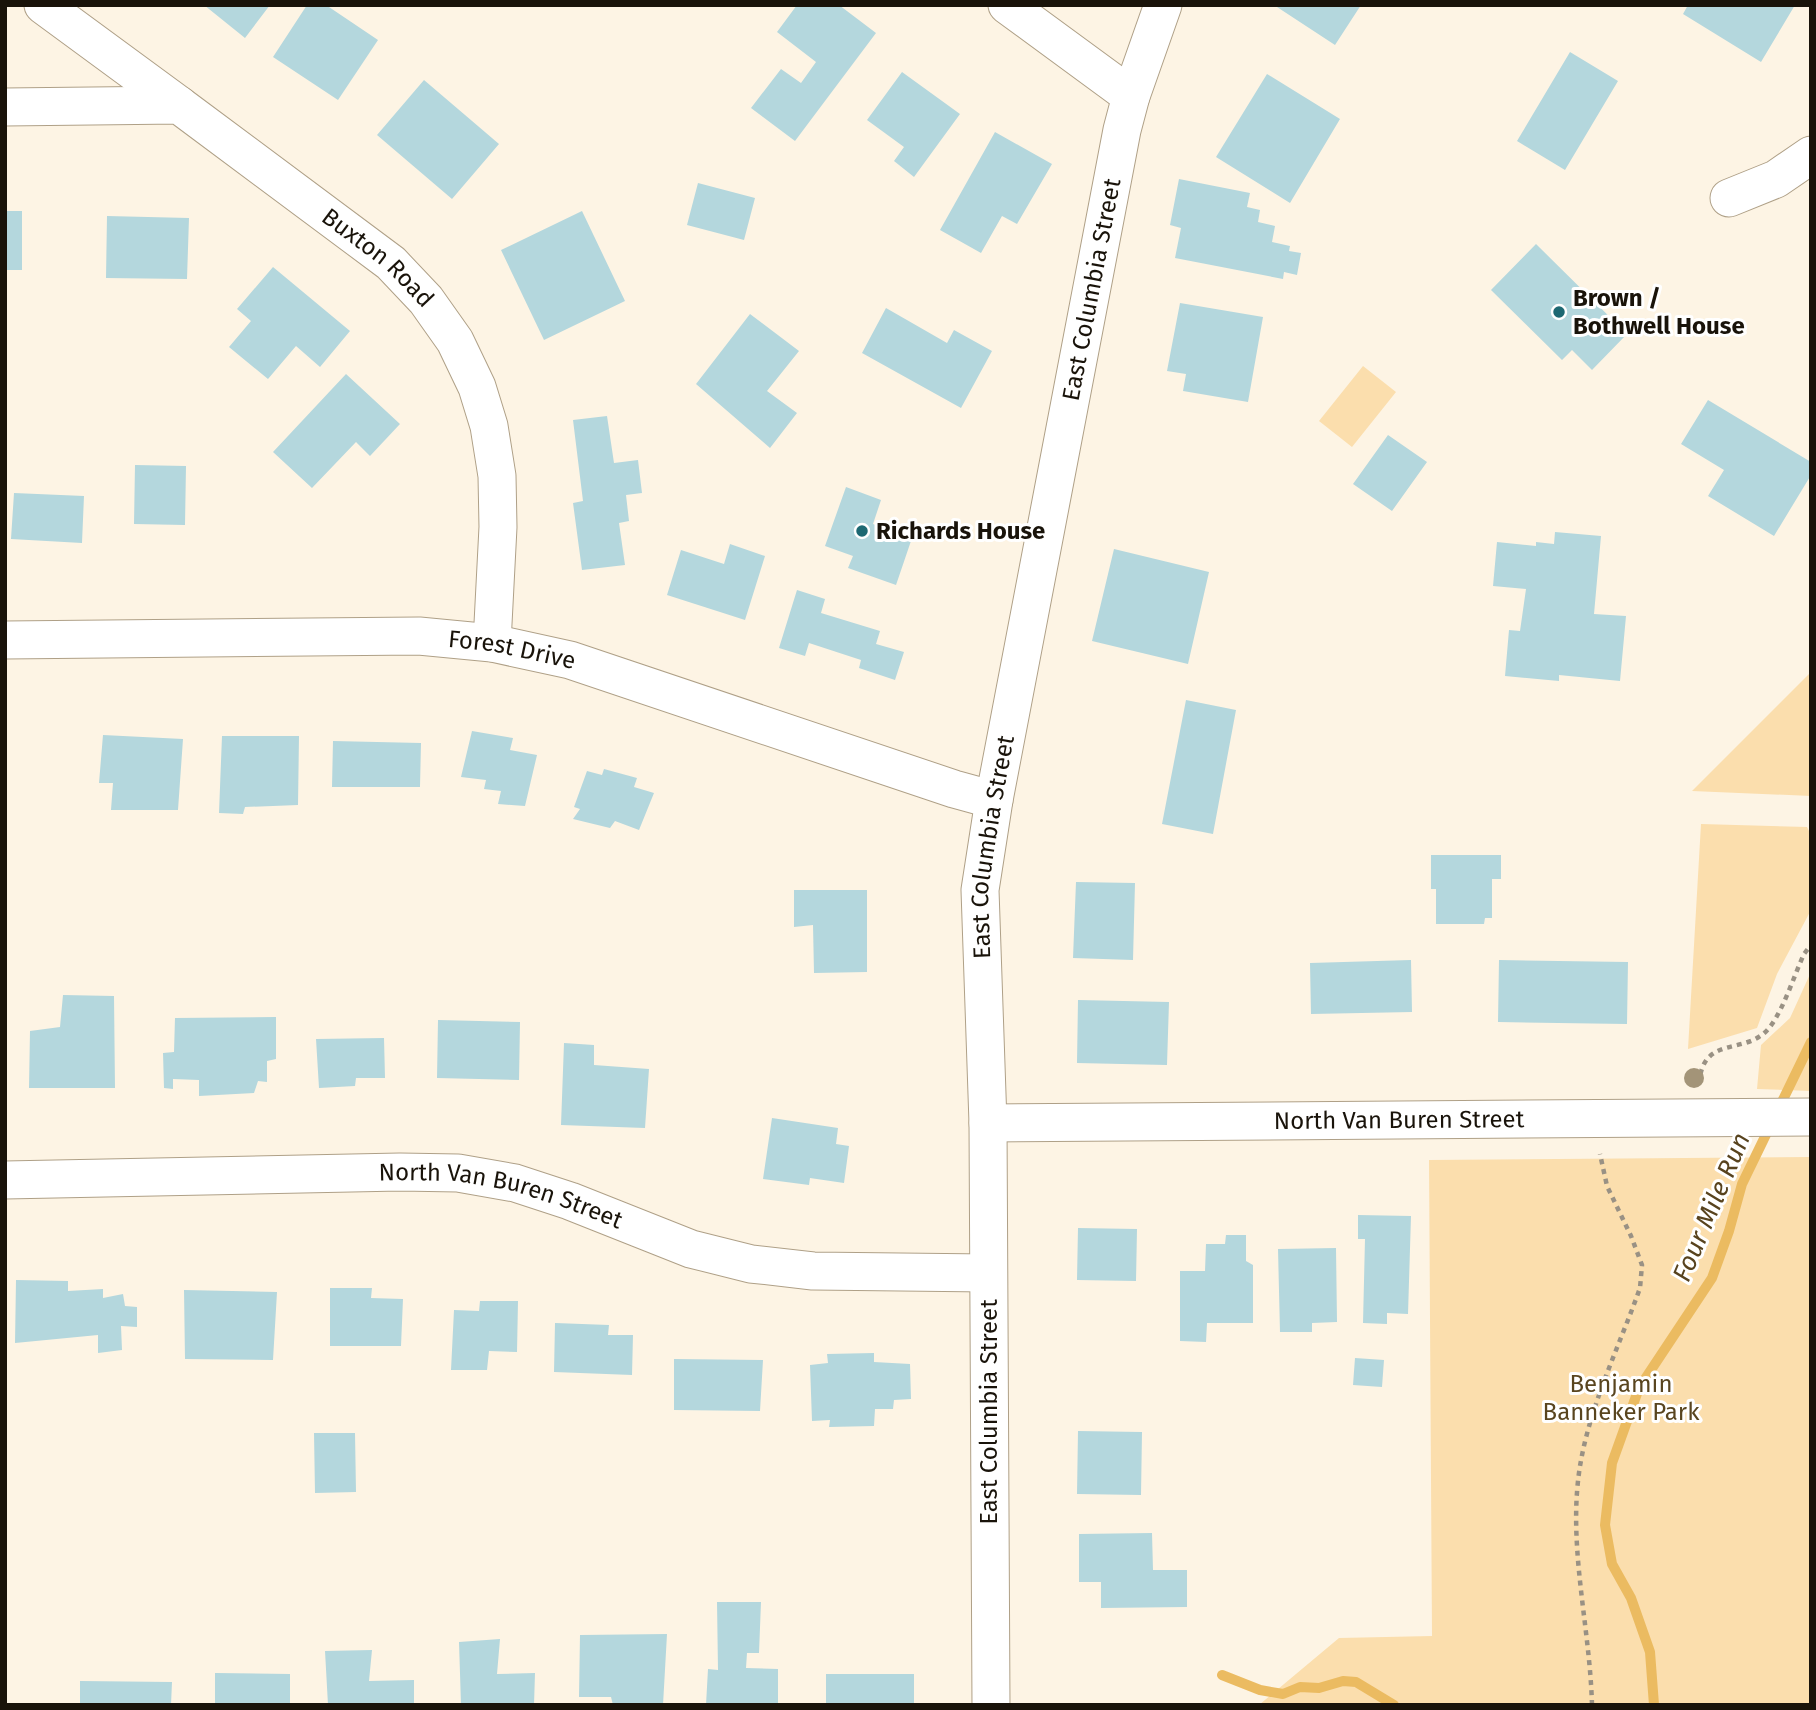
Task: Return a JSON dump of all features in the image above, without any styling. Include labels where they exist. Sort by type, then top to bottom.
[{"type":"street","name":"Buxton Road","points":[[43,5],[391,263],[426,300],[455,341],[477,387],[489,426],[497,476],[498,527],[492,643]]},
{"type":"street","points":[[1007,5],[1131,96]]},
{"type":"street","name":"East Columbia Street","points":[[991,1705],[988,1123],[980,890],[994,800],[1048,511],[1131,96],[1163,5]]},
{"type":"street","points":[[5,107],[179,105]]},
{"type":"street","points":[[1729,198],[1776,179],[1811,155]]},
{"type":"street","name":"Forest Drive","points":[[5,640],[419,636],[492,643],[570,660],[994,800]]},
{"type":"street","name":"North Van Buren Street","points":[[988,1123],[1809,1117]]},
{"type":"street","name":"North Van Buren Street","points":[[5,1180],[386,1172],[458,1173],[515,1183],[570,1201],[691,1249],[751,1264],[813,1271],[988,1273]]},
{"type":"path","points":[[1699,1092],[1700,1068],[1706,1058],[1714,1052],[1762,1035],[1772,1024],[1804,954],[1811,945]]},
{"type":"path","points":[[1592,1705],[1577,1539],[1578,1481],[1587,1427],[1640,1288],[1642,1265],[1607,1186],[1600,1150],[1599,1118]]},
{"type":"green space","points":[[1363,366],[1396,392],[1352,447],[1319,421]]},
{"type":"green space","points":[[1811,672],[1811,796],[1692,791]]},
{"type":"green space","points":[[1701,824],[1807,827],[1811,835],[1811,910],[1777,974],[1757,1028],[1688,1049]]},
{"type":"green space","points":[[1811,972],[1811,1091],[1757,1089],[1761,1045],[1790,1018]]},
{"type":"green space","name":"Benjamin Banneker Park","points":[[1811,1157],[1811,1705],[1259,1705],[1339,1638],[1432,1636],[1429,1160]]},
{"type":"building","points":[[204,5],[270,5],[245,38]]},
{"type":"building","points":[[307,5],[326,5],[378,40],[338,100],[273,57]]},
{"type":"building","points":[[797,5],[839,5],[876,33],[795,141],[751,108],[781,69],[801,83],[816,62],[777,32]]},
{"type":"building","points":[[1361,5],[1335,45],[1277,7]]},
{"type":"building","points":[[1688,5],[1795,5],[1761,62],[1683,14]]},
{"type":"building","points":[[1570,52],[1618,81],[1565,170],[1517,141]]},
{"type":"building","points":[[902,72],[960,114],[914,177],[894,161],[904,147],[867,120]]},
{"type":"building","points":[[1267,74],[1340,119],[1290,203],[1216,157]]},
{"type":"building","points":[[424,80],[499,144],[452,199],[377,135]]},
{"type":"building","points":[[995,132],[1052,164],[1017,224],[1002,216],[981,253],[940,230]]},
{"type":"building","points":[[1179,179],[1250,193],[1247,207],[1260,210],[1258,222],[1275,226],[1272,242],[1290,246],[1289,251],[1301,253],[1297,275],[1284,272],[1283,279],[1175,258],[1181,228],[1170,225]]},
{"type":"building","points":[[698,183],[755,198],[744,240],[687,225]]},
{"type":"building","points":[[5,211],[22,211],[22,270],[5,270]]},
{"type":"building","points":[[582,211],[625,301],[544,340],[501,250]]},
{"type":"building","points":[[107,216],[189,218],[187,279],[106,278]]},
{"type":"building","name":"Brown / Bothwell House","points":[[1536,244],[1627,334],[1592,370],[1572,350],[1562,360],[1491,290]]},
{"type":"building","points":[[273,267],[350,331],[320,367],[296,346],[268,379],[229,347],[251,321],[237,309]]},
{"type":"building","points":[[1180,303],[1263,317],[1248,402],[1183,391],[1186,374],[1167,371]]},
{"type":"building","points":[[886,308],[947,343],[954,330],[992,351],[961,408],[862,353]]},
{"type":"building","points":[[750,314],[799,351],[767,391],[797,413],[770,448],[696,384]]},
{"type":"building","points":[[346,374],[400,424],[370,456],[356,442],[312,488],[273,452]]},
{"type":"building","points":[[1708,400],[1811,462],[1811,475],[1774,536],[1708,496],[1724,470],[1681,444]]},
{"type":"building","points":[[607,416],[614,463],[638,460],[642,493],[626,495],[629,521],[619,523],[625,565],[582,570],[573,503],[583,501],[573,420]]},
{"type":"building","points":[[1388,435],[1427,462],[1392,511],[1353,484]]},
{"type":"building","points":[[135,465],[186,466],[185,525],[134,524]]},
{"type":"building","name":"Richards House","points":[[846,487],[881,500],[873,524],[912,538],[896,585],[848,568],[853,556],[825,546]]},
{"type":"building","points":[[14,493],[84,496],[82,543],[11,539]]},
{"type":"building","points":[[1555,532],[1601,536],[1594,614],[1626,616],[1620,681],[1559,675],[1559,681],[1505,676],[1509,630],[1520,631],[1526,589],[1493,586],[1497,542],[1536,546],[1536,542],[1554,544]]},
{"type":"building","points":[[730,544],[765,556],[745,620],[667,595],[681,550],[724,564]]},
{"type":"building","points":[[1114,549],[1209,572],[1188,664],[1092,641]]},
{"type":"building","points":[[797,590],[825,599],[821,613],[880,631],[876,644],[904,652],[895,680],[859,668],[861,660],[809,643],[805,656],[779,648]]},
{"type":"building","points":[[1186,700],[1236,710],[1213,834],[1162,824]]},
{"type":"building","points":[[472,731],[513,738],[510,750],[537,755],[525,806],[498,804],[501,791],[484,789],[486,780],[461,777]]},
{"type":"building","points":[[103,735],[183,739],[178,810],[111,810],[113,783],[99,783]]},
{"type":"building","points":[[222,736],[299,736],[298,805],[245,807],[243,814],[219,813]]},
{"type":"building","points":[[333,741],[421,743],[420,787],[332,787]]},
{"type":"building","points":[[604,769],[637,778],[634,787],[654,793],[639,830],[615,821],[610,828],[573,819],[580,809],[574,807],[587,771],[602,775]]},
{"type":"building","points":[[1431,855],[1501,855],[1501,879],[1492,879],[1492,918],[1485,918],[1484,924],[1436,924],[1436,889],[1431,889]]},
{"type":"building","points":[[1076,882],[1135,883],[1133,960],[1073,958]]},
{"type":"building","points":[[794,890],[867,890],[867,972],[814,973],[813,925],[794,927]]},
{"type":"building","points":[[1411,960],[1412,1012],[1311,1014],[1310,963]]},
{"type":"building","points":[[1499,960],[1628,962],[1627,1024],[1498,1022]]},
{"type":"building","points":[[63,995],[114,996],[115,1088],[29,1088],[30,1031],[60,1027]]},
{"type":"building","points":[[1078,1000],[1169,1002],[1167,1065],[1077,1063]]},
{"type":"building","points":[[276,1017],[276,1059],[267,1061],[267,1082],[258,1081],[254,1093],[199,1096],[199,1080],[173,1079],[173,1089],[164,1088],[163,1053],[174,1052],[175,1018]]},
{"type":"building","points":[[438,1020],[520,1022],[519,1080],[437,1078]]},
{"type":"building","points":[[384,1038],[385,1078],[356,1078],[355,1086],[319,1088],[316,1039]]},
{"type":"building","points":[[564,1043],[594,1045],[594,1065],[649,1069],[645,1128],[561,1125]]},
{"type":"building","points":[[772,1118],[838,1128],[836,1144],[849,1146],[844,1183],[810,1178],[809,1185],[763,1179]]},
{"type":"building","points":[[1358,1215],[1411,1216],[1408,1314],[1387,1313],[1387,1324],[1363,1323],[1365,1239],[1358,1239]]},
{"type":"building","points":[[1078,1228],[1137,1229],[1136,1281],[1077,1280]]},
{"type":"building","points":[[1226,1235],[1246,1235],[1246,1261],[1253,1265],[1253,1323],[1207,1323],[1206,1342],[1180,1341],[1180,1271],[1205,1271],[1206,1244],[1225,1244]]},
{"type":"building","points":[[1336,1248],[1337,1322],[1312,1323],[1312,1332],[1280,1332],[1278,1249]]},
{"type":"building","points":[[16,1280],[68,1281],[68,1291],[103,1289],[103,1298],[123,1294],[125,1306],[137,1307],[137,1327],[121,1326],[122,1350],[98,1353],[98,1335],[15,1343]]},
{"type":"building","points":[[330,1288],[372,1288],[371,1298],[403,1299],[401,1346],[330,1346]]},
{"type":"building","points":[[184,1290],[277,1292],[273,1360],[185,1359]]},
{"type":"building","points":[[480,1301],[518,1301],[517,1352],[489,1351],[487,1370],[451,1370],[454,1310],[479,1311]]},
{"type":"building","points":[[555,1323],[609,1325],[608,1335],[633,1335],[632,1375],[554,1372]]},
{"type":"building","points":[[874,1353],[874,1362],[910,1364],[911,1399],[894,1400],[893,1409],[875,1409],[874,1426],[829,1427],[830,1420],[812,1421],[810,1365],[828,1363],[827,1354]]},
{"type":"building","points":[[1355,1358],[1384,1360],[1382,1387],[1353,1385]]},
{"type":"building","points":[[674,1359],[763,1360],[760,1411],[674,1410]]},
{"type":"building","points":[[1078,1431],[1142,1432],[1141,1495],[1077,1494]]},
{"type":"building","points":[[314,1433],[355,1433],[356,1492],[315,1493]]},
{"type":"building","points":[[1152,1533],[1153,1570],[1187,1570],[1187,1607],[1101,1608],[1101,1582],[1079,1582],[1079,1534]]},
{"type":"building","points":[[717,1602],[761,1602],[759,1653],[747,1653],[746,1668],[778,1669],[778,1705],[706,1705],[708,1669],[718,1670]]},
{"type":"building","points":[[667,1634],[663,1705],[613,1705],[611,1697],[579,1697],[580,1635]]},
{"type":"building","points":[[500,1639],[497,1674],[535,1673],[534,1705],[461,1705],[459,1642]]},
{"type":"building","points":[[372,1650],[369,1681],[414,1680],[414,1705],[328,1705],[325,1651]]},
{"type":"building","points":[[215,1673],[290,1674],[290,1705],[215,1705]]},
{"type":"building","points":[[826,1674],[914,1674],[914,1705],[826,1705]]},
{"type":"building","points":[[80,1681],[172,1682],[171,1705],[80,1705]]},
{"type":"waterway","name":"Four Mile Run","points":[[1654,1705],[1650,1652],[1631,1598],[1612,1564],[1605,1525],[1612,1463],[1639,1388],[1712,1278],[1742,1184],[1811,1042]]},
{"type":"waterway","points":[[1222,1675],[1260,1690],[1283,1694],[1300,1687],[1319,1688],[1343,1681],[1356,1682],[1394,1705]]},
{"type":"place","name":"Brown / Bothwell House","points":[[1559,312]]},
{"type":"place","name":"Richards House","points":[[862,531]]}]
